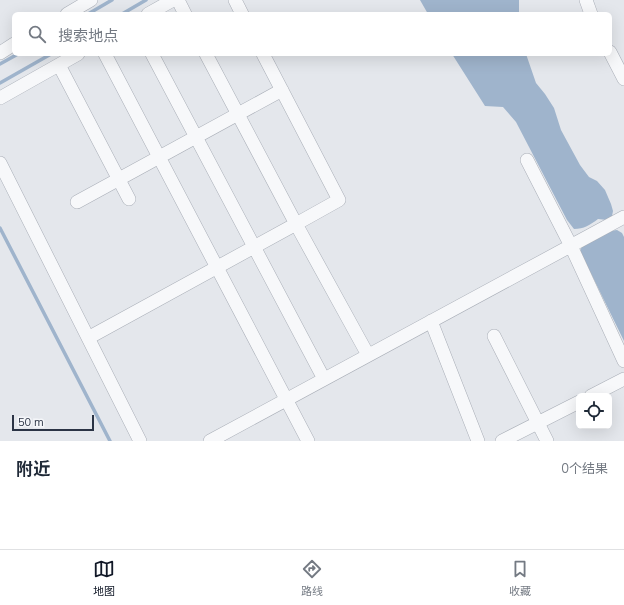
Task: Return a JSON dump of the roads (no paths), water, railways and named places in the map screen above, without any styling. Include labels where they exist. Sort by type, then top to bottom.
[{"type":"street","points":[[70,12],[91,0]]},
{"type":"street","points":[[152,12],[173,0]]},
{"type":"street","points":[[178,0],[185,12]]},
{"type":"street","points":[[235,0],[241,12]]},
{"type":"street","points":[[586,0],[590,12]]},
{"type":"street","points":[[0,52],[12,45]]},
{"type":"street","points":[[0,98],[75,56]]},
{"type":"street","points":[[106,56],[308,441]]},
{"type":"street","points":[[153,56],[324,379]]},
{"type":"street","points":[[207,56],[296,224],[368,355]]},
{"type":"street","points":[[88,338],[339,200],[264,56]]},
{"type":"street","points":[[612,56],[624,79]]},
{"type":"street","points":[[59,65],[129,199]]},
{"type":"street","points":[[77,202],[282,90]]},
{"type":"street","points":[[527,160],[570,246],[624,361]]},
{"type":"street","points":[[0,162],[140,441]]},
{"type":"street","points":[[210,441],[624,217]]},
{"type":"street","points":[[432,321],[478,441]]},
{"type":"street","points":[[494,336],[548,441]]},
{"type":"street","points":[[597,393],[624,379]]},
{"type":"street","points":[[502,441],[576,404]]},
{"type":"water","points":[[420,0],[519,0],[519,12],[427,12]]},
{"type":"water","points":[[453,56],[527,56],[536,83],[554,108],[561,130],[580,165],[589,177],[597,181],[605,190],[613,211],[612,216],[607,220],[598,219],[587,226],[574,229],[567,220],[516,122],[503,107],[485,106]]},
{"type":"water","points":[[617,230],[622,233],[624,237],[624,341],[580,251],[583,244],[610,231]]},
{"type":"waterway","points":[[91,12],[112,0]]},
{"type":"waterway","points":[[125,12],[146,0]]},
{"type":"waterway","points":[[0,64],[14,56]]},
{"type":"waterway","points":[[0,83],[47,56]]},
{"type":"waterway","points":[[0,228],[110,441]]}]
